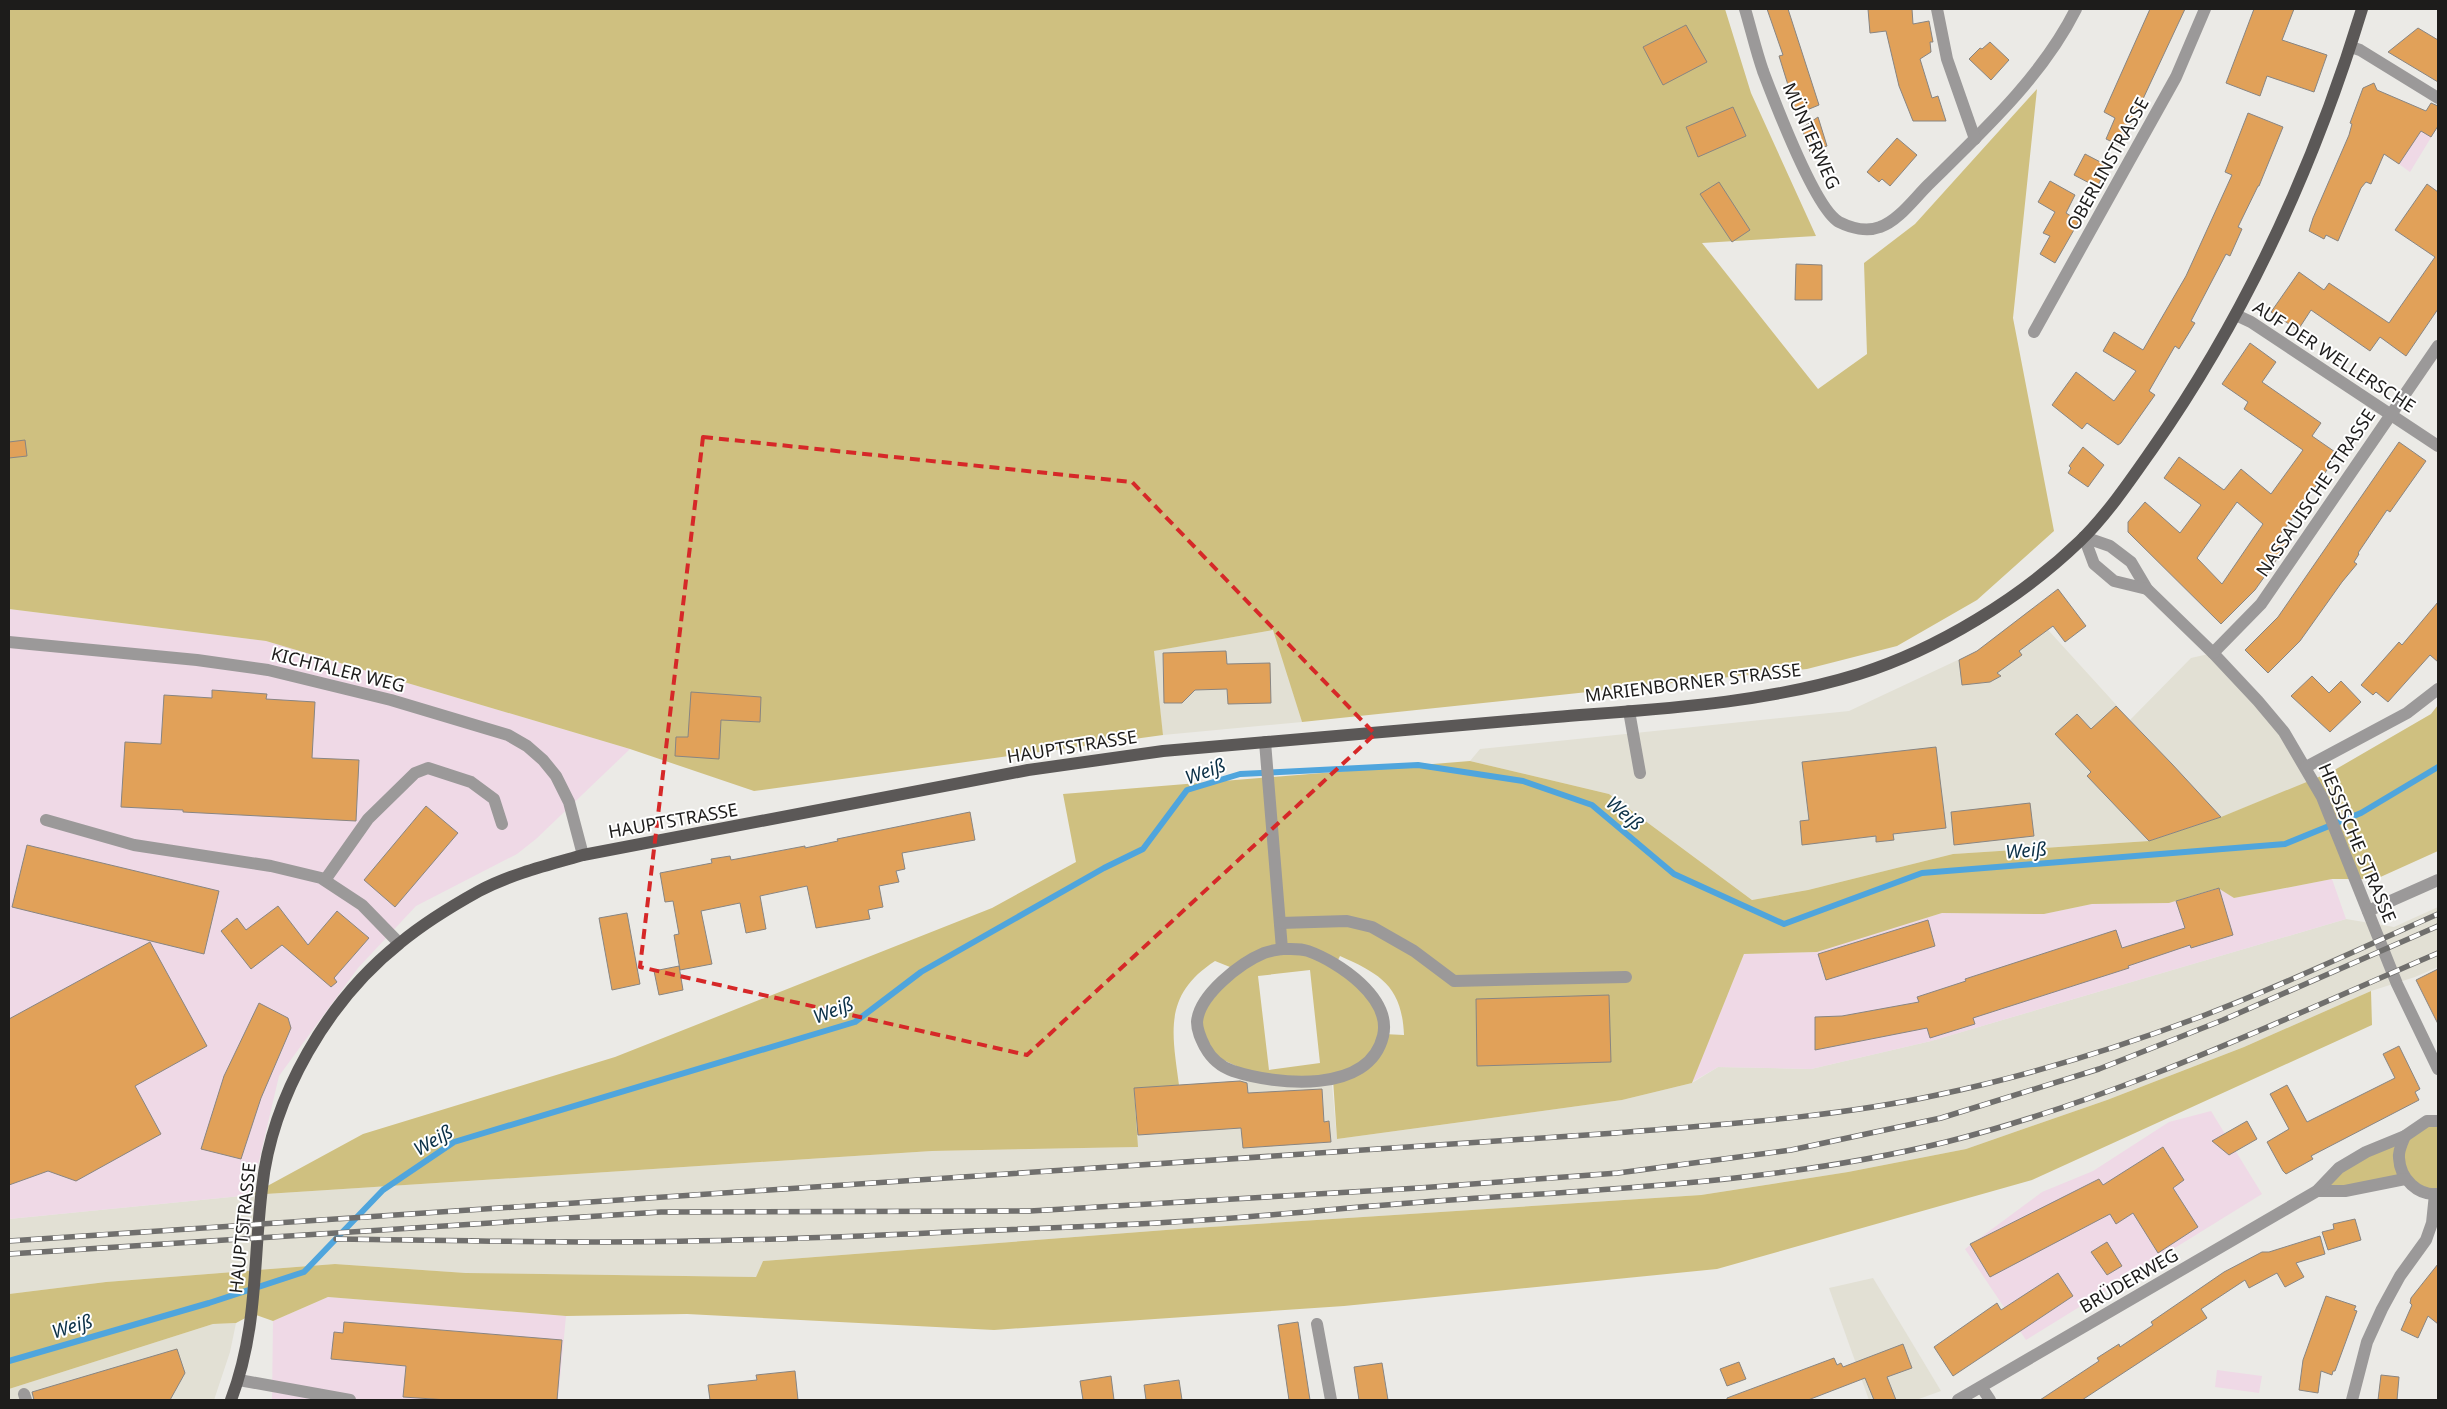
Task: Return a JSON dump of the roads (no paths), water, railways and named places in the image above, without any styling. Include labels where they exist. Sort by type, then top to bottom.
[{"type":"main road","name":"MARIENBORNER STRASSE","points":[[1265,742],[1629,711],[1789,692],[1861,673],[1896,660],[1955,631],[1986,612],[2055,564],[2084,536],[2138,468],[2172,421],[2236,315],[2300,179],[2350,47],[2362,9]]},
{"type":"main road","name":"HAUPTSTRASSE","points":[[231,1400],[239,1380],[253,1314],[262,1186],[273,1132],[290,1086],[314,1042],[354,986],[399,943],[480,890],[537,868],[583,855],[1028,770],[1163,751],[1265,742]]},
{"type":"street","name":"MÜNTERWEG","points":[[1745,9],[1763,70],[1809,180],[1821,202],[1837,221],[1858,229],[1879,228],[1898,216],[1976,138],[2038,68],[2068,25],[2076,9]]},
{"type":"street","points":[[1937,9],[1947,59],[1976,138]]},
{"type":"street","name":"OBERLINSTRASSE","points":[[2034,332],[2176,77],[2205,9]]},
{"type":"street","points":[[2350,47],[2360,50],[2438,98]]},
{"type":"street","name":"AUF DER WELLERSCHE","points":[[2236,315],[2251,322],[2438,446]]},
{"type":"street","name":"NASSAUISCHE STRASSE","points":[[2213,653],[2261,604],[2438,346]]},
{"type":"street","points":[[2084,536],[2094,564],[2114,581],[2147,589]]},
{"type":"street","name":"HESSISCHE STRASSE","points":[[2084,536],[2110,546],[2131,562],[2147,589],[2213,653],[2258,700],[2284,732],[2322,797],[2397,984],[2438,1069]]},
{"type":"street","name":"KICHTALER WEG","points":[[9,642],[197,660],[268,670],[391,700],[508,735],[528,746],[556,776],[569,802],[583,855]]},
{"type":"street","points":[[2306,767],[2407,713],[2438,689]]},
{"type":"street","points":[[1629,711],[1640,773]]},
{"type":"street","points":[[1265,742],[1282,949]]},
{"type":"street","points":[[325,880],[368,818],[415,773],[428,768],[471,782],[494,799],[502,824]]},
{"type":"street","points":[[46,820],[134,845],[271,866],[325,880],[362,904],[399,943]]},
{"type":"street","points":[[2368,911],[2438,880]]},
{"type":"street","points":[[1280,923],[1347,921],[1372,927],[1414,951],[1454,981],[1626,976]]},
{"type":"street","points":[[1282,949],[1308,951],[1336,964],[1355,978],[1371,995],[1381,1014],[1383,1035],[1377,1052],[1348,1076],[1333,1079],[1279,1081],[1241,1074],[1225,1068],[1209,1054],[1199,1036],[1197,1021],[1202,1007],[1219,984],[1235,969],[1264,953],[1282,949]]},
{"type":"street","name":"BRÜDERWEG","points":[[1958,1400],[1982,1388],[2317,1191],[2339,1168],[2366,1152],[2405,1136],[2427,1120],[2438,1121]]},
{"type":"street","points":[[2352,1400],[2367,1342],[2400,1276],[2426,1240],[2432,1222],[2437,1194],[2420,1192],[2405,1179],[2399,1158],[2405,1136]]},
{"type":"street","points":[[2317,1191],[2345,1191],[2405,1179]]},
{"type":"street","points":[[1317,1324],[1331,1400]]},
{"type":"street","points":[[239,1380],[350,1400]]},
{"type":"street","points":[[1982,1388],[1990,1400]]},
{"type":"waterway","name":"Weiß","points":[[9,1361],[209,1303],[304,1272],[383,1190],[454,1142],[855,1022],[921,972],[1104,868],[1143,849],[1187,790],[1240,774],[1418,765],[1523,781],[1592,805],[1674,874],[1784,924],[1922,873],[2285,844],[2361,813],[2438,767]]},
{"type":"railway","points":[[9,1241],[1616,1133],[1817,1115],[1897,1103],[2005,1079],[2139,1039],[2264,991],[2438,914]]},
{"type":"railway","points":[[9,1254],[661,1212],[1030,1211],[1419,1188],[1618,1173],[1791,1150],[1941,1118],[2099,1069],[2223,1020],[2438,926]]},
{"type":"railway","points":[[336,1239],[571,1242],[696,1241],[1126,1225],[1686,1183],[1752,1176],[1882,1156],[1946,1142],[2072,1104],[2257,1032],[2438,953]]}]
